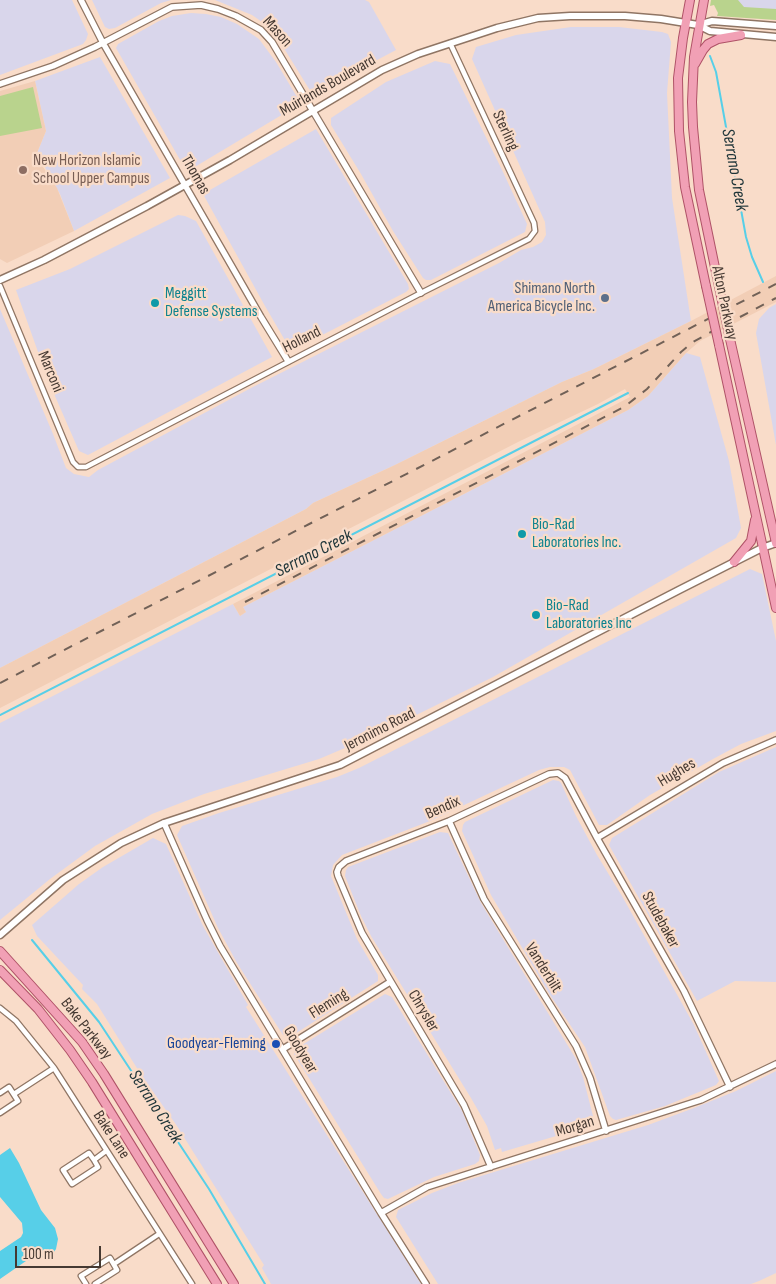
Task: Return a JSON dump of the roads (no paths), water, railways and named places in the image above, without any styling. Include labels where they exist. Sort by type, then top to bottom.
[{"type":"main road","name":"Alton Parkway","points":[[690,0],[678,78],[679,131],[686,193],[776,608]]},
{"type":"main road","name":"Alton Parkway","points":[[704,0],[698,25],[693,68],[692,113],[697,177],[730,339],[772,512],[776,543]]},
{"type":"main road","name":"Muirlands Boulevard","points":[[0,280],[96,233],[185,185],[382,70],[450,43],[496,28],[538,18],[625,16],[698,25]]},
{"type":"main road","points":[[698,25],[712,21],[776,26]]},
{"type":"main road","points":[[698,25],[710,31],[776,37]]},
{"type":"main road","points":[[693,68],[708,44],[718,39],[741,35]]},
{"type":"main road","points":[[734,562],[751,541],[756,515]]},
{"type":"main road","name":"Jeronimo Road","points":[[0,935],[78,869],[121,843],[164,823],[340,765],[734,562],[776,543]]},
{"type":"main road","name":"Bake Parkway","points":[[0,951],[82,1042],[114,1090],[234,1284]]},
{"type":"main road","name":"Bake Parkway","points":[[0,970],[38,1009],[70,1050],[92,1082],[217,1284]]},
{"type":"street","name":"Thomas","points":[[81,0],[103,43],[288,361]]},
{"type":"street","name":"Mason","points":[[0,84],[53,66],[103,43],[172,7],[190,4],[218,9],[236,16],[261,30],[272,42],[421,293]]},
{"type":"street","name":"Sterling","points":[[450,43],[534,223],[535,231]]},
{"type":"street","name":"Holland","points":[[78,467],[86,466],[529,238],[535,231]]},
{"type":"street","name":"Marconi","points":[[0,286],[73,462],[78,467]]},
{"type":"street","name":"Hughes","points":[[597,838],[723,763],[776,740]]},
{"type":"street","name":"Studebaker","points":[[558,773],[565,778],[684,991],[730,1087]]},
{"type":"street","name":"Bendix","points":[[339,867],[346,861],[448,821],[549,774],[558,773]]},
{"type":"street","name":"Vanderbilt","points":[[448,821],[484,899],[584,1061],[606,1132]]},
{"type":"street","name":"Goodyear","points":[[164,823],[213,933],[381,1213],[426,1284]]},
{"type":"street","name":"Chrysler","points":[[339,867],[338,876],[362,933],[464,1105],[491,1167]]},
{"type":"street","name":"Fleming","points":[[283,1049],[390,982]]},
{"type":"street","name":"Bake Lane","points":[[0,1008],[16,1021],[54,1068],[192,1284]]},
{"type":"street","name":"Morgan","points":[[381,1213],[427,1187],[606,1132],[702,1100],[776,1064]]},
{"type":"street","points":[[14,1094],[54,1068]]},
{"type":"street","points":[[0,1093],[9,1087],[18,1101],[0,1113]]},
{"type":"street","points":[[94,1160],[106,1151]]},
{"type":"street","points":[[89,1153],[94,1160],[98,1167],[72,1184],[63,1170],[89,1153]]},
{"type":"street","points":[[114,1264],[160,1234]]},
{"type":"street","points":[[84,1283],[81,1276],[110,1258],[117,1270],[95,1284]]},
{"type":"water","points":[[10,1148],[41,1210],[55,1228],[58,1239],[56,1249],[52,1255],[26,1261],[0,1279],[0,1251],[21,1237],[23,1233],[22,1223],[0,1197],[0,1155]]},
{"type":"waterway","name":"Serrano Creek","points":[[710,56],[716,72],[746,237],[763,282]]},
{"type":"waterway","name":"Serrano Creek","points":[[0,715],[628,393]]},
{"type":"waterway","name":"Serrano Creek","points":[[32,940],[99,1022],[209,1189],[265,1284]]},
{"type":"railway","points":[[0,683],[776,284]]},
{"type":"railway","points":[[740,317],[776,298]]},
{"type":"railway","points":[[245,602],[624,407],[647,389],[681,352],[693,342],[718,328]]},
{"type":"place","name":"New Horizon Islamic School Upper Campus","points":[[23,170]]},
{"type":"place","name":"Shimano North America Bicycle Inc.","points":[[605,298]]},
{"type":"place","name":"Meggitt Defense Systems","points":[[155,303]]},
{"type":"place","name":"Bio-Rad Laboratories Inc.","points":[[522,534]]},
{"type":"place","name":"Bio-Rad Laboratories Inc","points":[[536,615]]},
{"type":"place","name":"Goodyear-Fleming","points":[[276,1044]]}]
